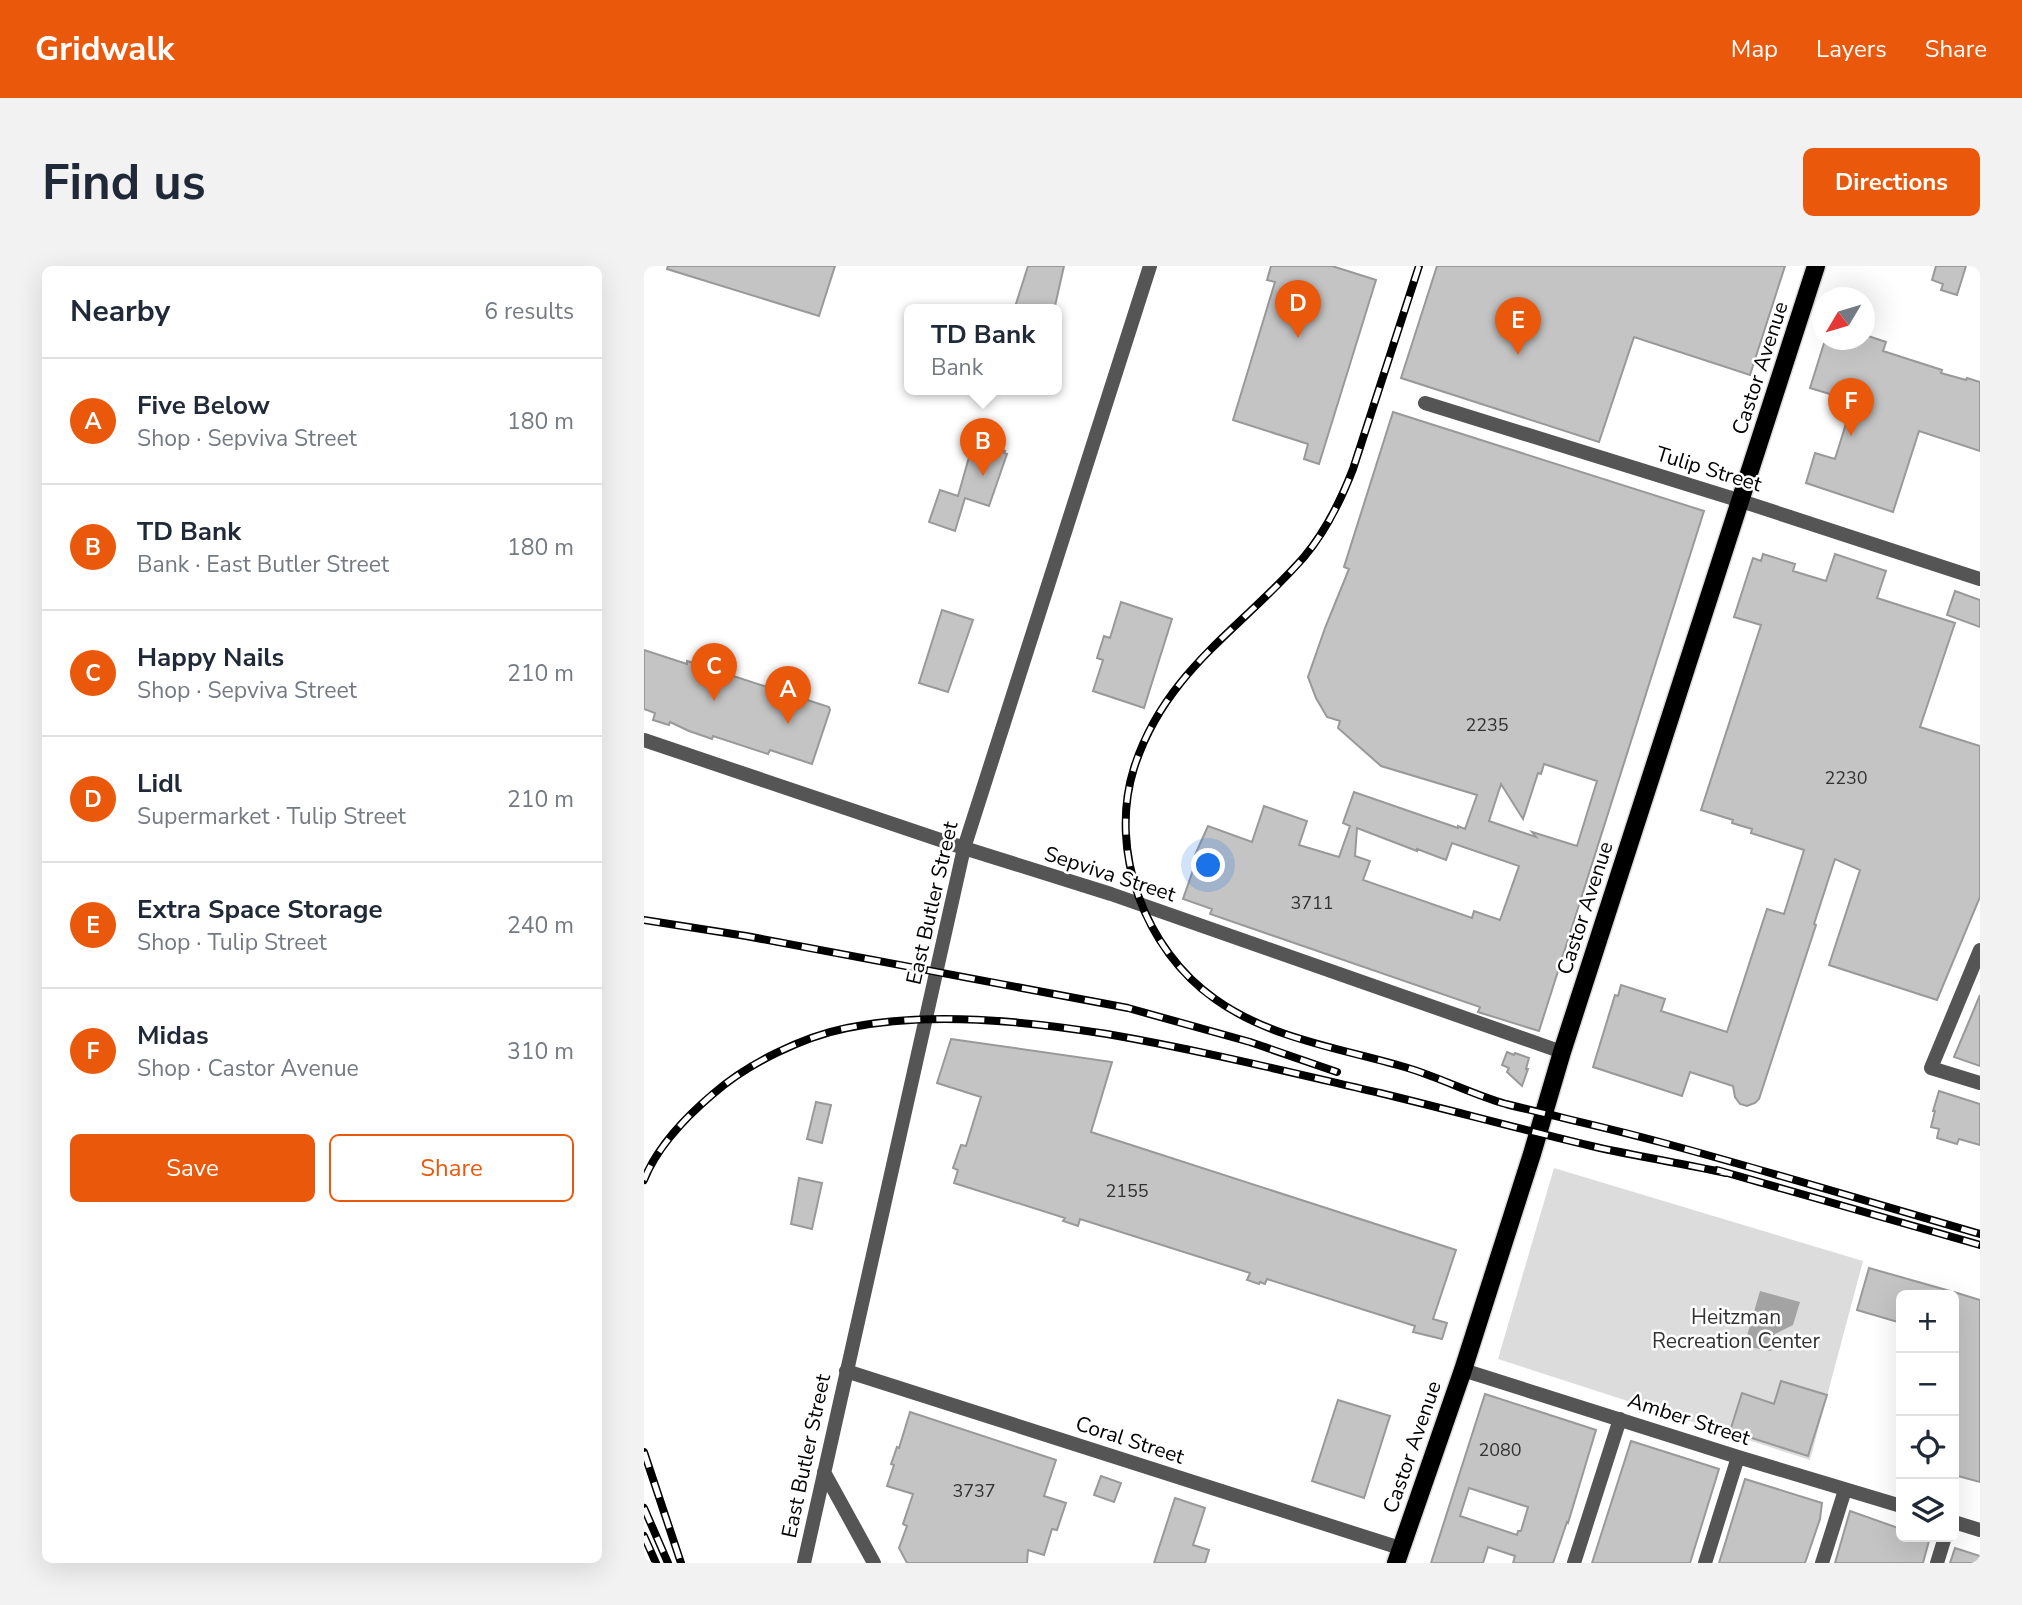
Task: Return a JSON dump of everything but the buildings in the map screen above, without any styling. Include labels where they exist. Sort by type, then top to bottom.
[{"type":"main road","name":"Castor Avenue","points":[[1398,1556],[1464,1370],[1562,1052],[1816,266]]},
{"type":"street","name":"East Butler Street","points":[[804,1563],[964,849],[1150,266]]},
{"type":"street","name":"Tulip Street","points":[[1425,403],[1741,501],[1980,579]]},
{"type":"street","name":"Sepviva Street","points":[[644,740],[964,849],[1111,894],[1562,1052]]},
{"type":"street","points":[[1978,959],[1931,1068],[1980,1083]]},
{"type":"street","name":"Amber Street","points":[[1464,1370],[1896,1505]]},
{"type":"street","name":"Coral Street","points":[[846,1371],[1398,1556]]},
{"type":"street","points":[[1574,1563],[1620,1419]]},
{"type":"street","points":[[1705,1563],[1738,1457]]},
{"type":"street","points":[[824,1472],[874,1563]]},
{"type":"street","points":[[1822,1563],[1845,1490]]},
{"type":"street","points":[[1959,1524],[1980,1530]]},
{"type":"street","points":[[1937,1563],[1943,1542]]},
{"type":"green space","name":"Heitzman Recreation Center","points":[[1554,1168],[1863,1261],[1810,1460],[1498,1359]]},
{"type":"shaded area","points":[[1760,1291],[1800,1302],[1793,1325],[1775,1334],[1771,1351],[1744,1346]]},
{"type":"railway","points":[[1419,266],[1353,469],[1326,526],[1304,557],[1280,583],[1207,653],[1185,678],[1165,704],[1148,734],[1134,768],[1127,800],[1126,832],[1130,865],[1152,926],[1169,954],[1190,978],[1215,999],[1237,1013],[1285,1034],[1411,1069],[1506,1104],[1660,1142],[1980,1234]]},
{"type":"railway","points":[[644,920],[746,936],[1128,1008],[1250,1042],[1337,1072]]},
{"type":"railway","points":[[644,1180],[665,1144],[683,1122],[727,1083],[758,1062],[812,1038],[847,1028],[878,1023],[944,1019],[1043,1025],[1141,1040],[1380,1093],[1600,1148],[1726,1173]]},
{"type":"railway","points":[[1717,1170],[1980,1245]]},
{"type":"railway","points":[[644,1452],[681,1563]]},
{"type":"railway","points":[[644,1508],[668,1563]]},
{"type":"railway","points":[[644,1536],[656,1563]]},
{"type":"place","name":"Lidl","points":[[1298,338]]},
{"type":"place","name":"Extra Space Storage","points":[[1518,355]]},
{"type":"place","name":"Midas","points":[[1851,436]]},
{"type":"place","name":"TD Bank","points":[[983,476]]},
{"type":"place","name":"Happy Nails","points":[[714,701]]},
{"type":"place","name":"Five Below","points":[[788,724]]}]
